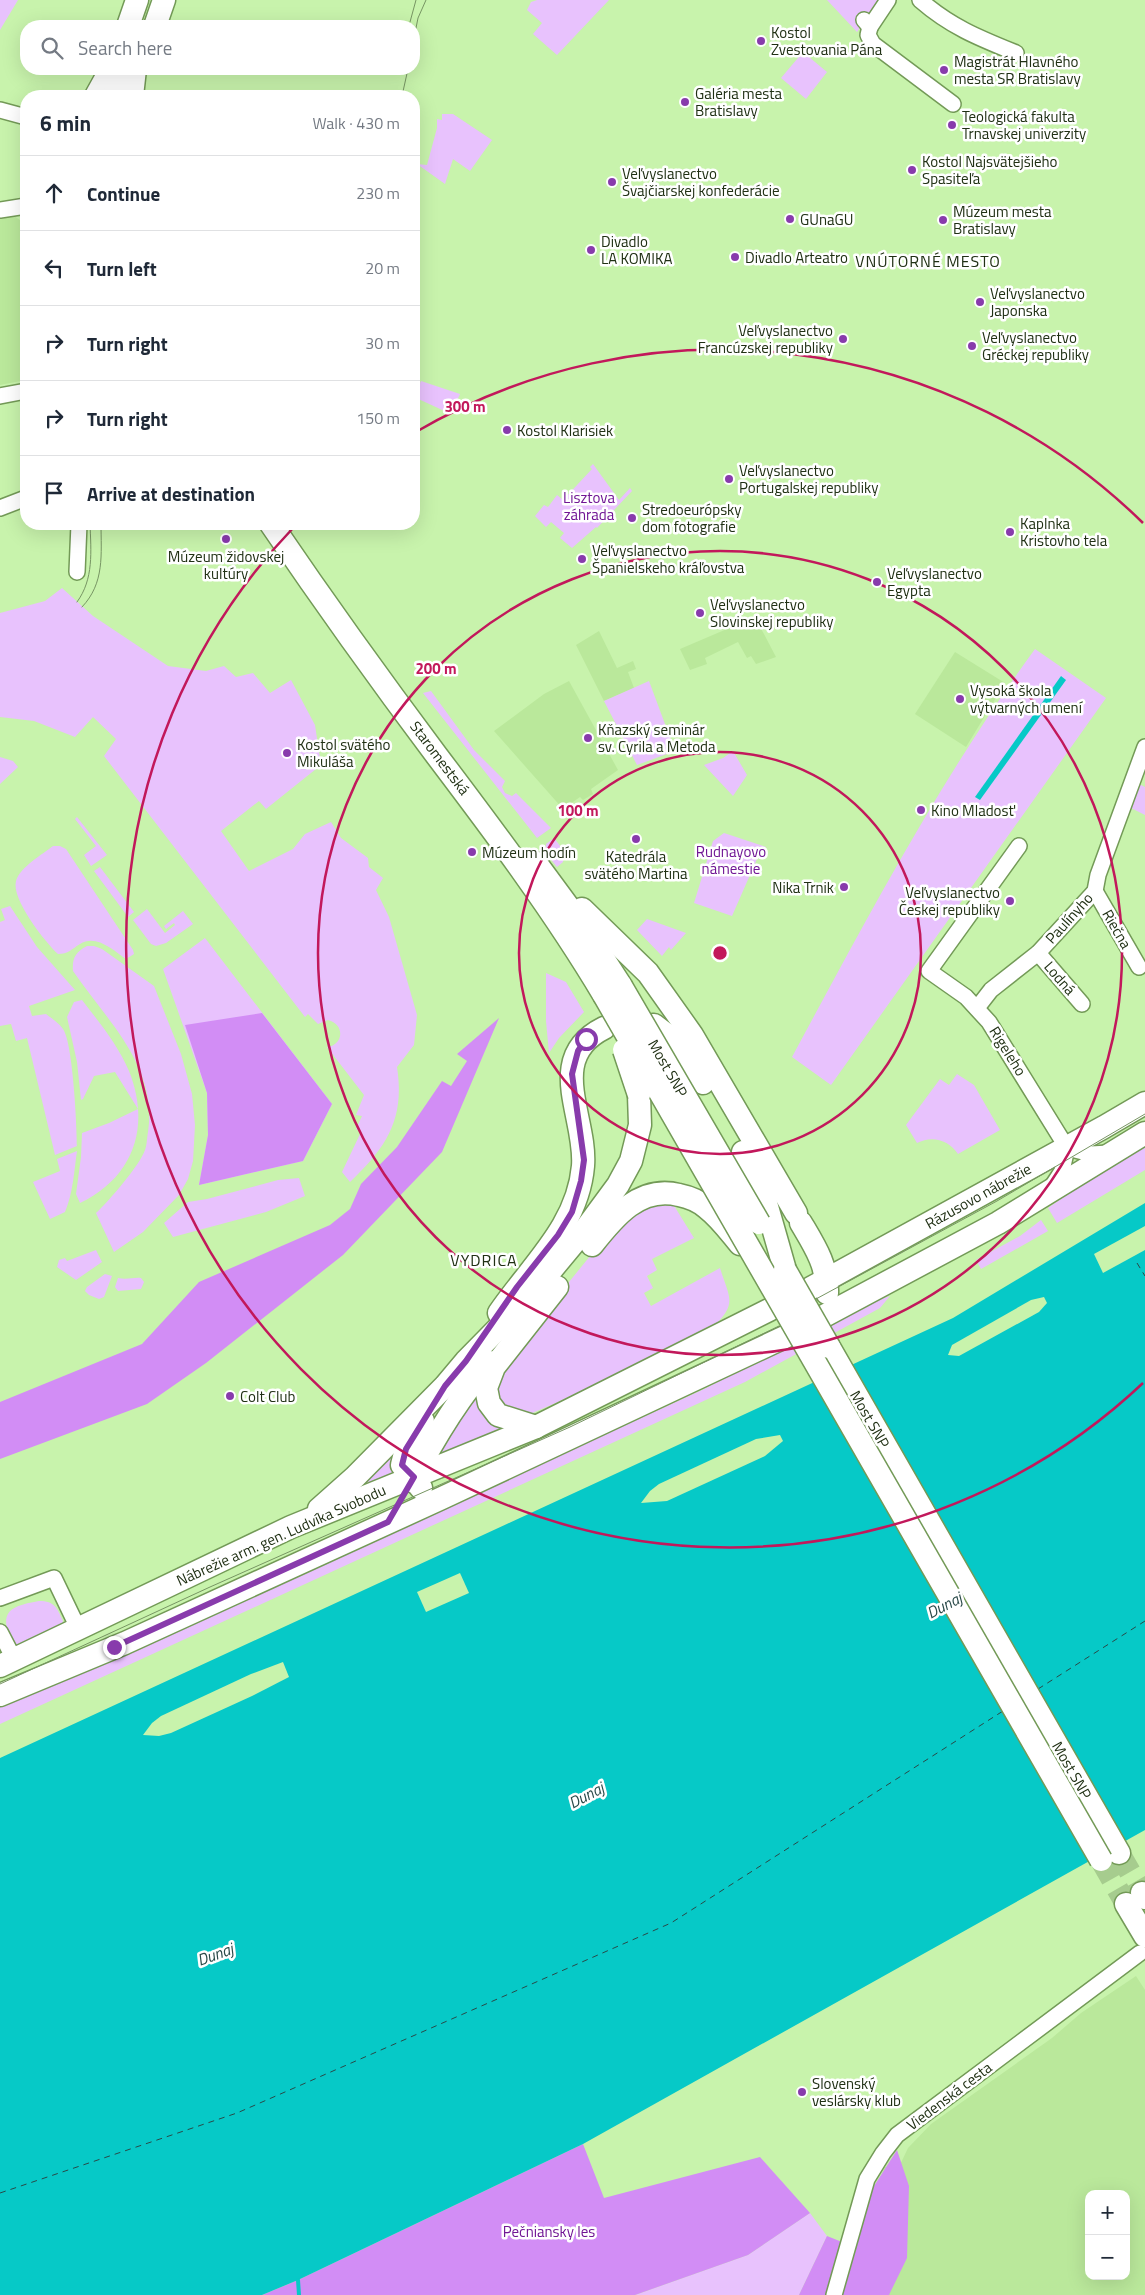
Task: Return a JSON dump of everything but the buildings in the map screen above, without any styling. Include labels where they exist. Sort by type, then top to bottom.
[{"type":"main road","points":[[129,20],[131,0]]},
{"type":"main road","points":[[130,20],[137,0]]},
{"type":"main road","points":[[144,20],[151,0]]},
{"type":"main road","points":[[157,20],[164,0]]},
{"type":"main road","points":[[118,90],[127,75]]},
{"type":"main road","points":[[131,75],[132,90]]},
{"type":"main road","name":"Staromestská","points":[[275,530],[382,680],[517,861],[576,947],[612,991]]},
{"type":"main road","name":"Staromestská","points":[[294,530],[394,672],[557,891],[612,991]]},
{"type":"main road","points":[[557,891],[577,904],[648,973],[692,1035],[820,1255],[819,1283],[828,1293],[823,1313],[1046,1195],[1145,1133]]},
{"type":"main road","points":[[291,1527],[304,1521],[330,1501],[445,1386],[466,1361],[528,1298],[587,1227],[618,1185],[631,1162],[637,1143],[640,1105],[612,991]]},
{"type":"main road","name":"Most SNP","points":[[612,991],[785,1270],[1110,1856],[762,1270],[612,991]]},
{"type":"main road","points":[[654,1025],[676,1042],[701,1079],[747,1159],[762,1188],[785,1270]]},
{"type":"main road","points":[[466,1361],[517,1287],[558,1235],[575,1203],[584,1160],[582,1136],[572,1090],[572,1069],[583,1042],[604,1028]]},
{"type":"main road","name":"Rázusovo nábrežie","points":[[819,1283],[1145,1103]]},
{"type":"main road","points":[[536,1427],[498,1414],[489,1403],[486,1388],[494,1367],[514,1339],[612,1220],[634,1202],[648,1195],[661,1192],[677,1194],[696,1200],[720,1221],[762,1270]]},
{"type":"main road","points":[[820,1255],[841,1260],[870,1256]]},
{"type":"main road","name":"Nábrežie arm. gen. Ludvíka Svobodu","points":[[7,1662],[291,1527],[536,1427],[762,1314]]},
{"type":"main road","points":[[0,1694],[125,1643],[442,1498],[787,1336]]},
{"type":"main road","points":[[388,1522],[458,1403],[478,1376],[514,1339]]},
{"type":"main road","points":[[442,1498],[424,1491],[402,1465],[403,1454],[445,1386]]},
{"type":"main road","points":[[1138,1898],[1143,1945]]},
{"type":"street","points":[[888,0],[867,23],[868,36],[873,44],[953,104]]},
{"type":"street","points":[[920,0],[944,20],[962,31],[1016,53]]},
{"type":"street","points":[[95,90],[104,75]]},
{"type":"street","points":[[0,110],[20,115]]},
{"type":"street","points":[[0,210],[20,207]]},
{"type":"street","points":[[0,396],[20,392]]},
{"type":"street","points":[[0,508],[20,500]]},
{"type":"street","points":[[77,572],[79,530]]},
{"type":"street","name":"Paulínyho","points":[[978,1008],[990,990],[1038,953],[1095,891],[1098,875],[1145,747]]},
{"type":"street","name":"Rigeleho","points":[[1019,846],[929,971],[978,1008],[1000,1037],[1066,1148]]},
{"type":"street","name":"Riečna","points":[[1095,891],[1139,967]]},
{"type":"street","name":"Lodná","points":[[1038,953],[1082,1004]]},
{"type":"street","points":[[1046,1195],[1062,1171],[1066,1148],[1082,1153],[1096,1154],[1119,1149]]},
{"type":"street","points":[[0,1598],[54,1578],[78,1628]]},
{"type":"street","points":[[0,1632],[7,1662]]},
{"type":"street","name":"Viedenská cesta","points":[[834,2295],[868,2179],[883,2153],[897,2136],[1143,1945]]},
{"type":"shaded area","points":[[14,216],[20,220],[20,381],[0,385],[0,219]]},
{"type":"shaded area","points":[[755,617],[776,657],[756,664],[751,656],[747,658],[738,642],[705,658],[707,664],[690,670],[680,649]]},
{"type":"shaded area","points":[[599,631],[617,668],[633,661],[636,669],[628,672],[634,688],[604,701],[576,645]]},
{"type":"shaded area","name":"Vysoká škola výtvarných umení","points":[[955,652],[1005,683],[966,747],[915,714]]},
{"type":"shaded area","points":[[569,681],[618,770],[591,789],[593,794],[583,800],[580,797],[563,809],[494,731],[544,694]]},
{"type":"shaded area","points":[[1136,1976],[1145,1990],[1145,2295],[845,2295],[864,2217],[885,2167],[899,2167],[908,2148],[931,2124],[1052,2038],[1081,2013]]},
{"type":"green space","points":[[0,0],[18,0],[0,30]]},
{"type":"green space","points":[[537,0],[609,0],[557,55],[533,34],[542,23],[527,10],[531,2]]},
{"type":"green space","points":[[827,0],[878,0],[857,32]]},
{"type":"green space","points":[[803,52],[827,72],[806,99],[781,78]]},
{"type":"green space","points":[[442,114],[453,114],[492,140],[470,171],[453,159],[445,184],[420,166],[420,164],[427,165],[437,128],[437,119],[442,120]]},
{"type":"green space","points":[[421,381],[460,394],[451,414],[420,400]]},
{"type":"green space","name":"Lisztova záhrada","points":[[593,464],[619,500],[630,488],[632,491],[597,528],[572,548],[560,538],[564,533],[551,522],[546,527],[535,516],[544,505],[548,507],[557,495],[563,500],[592,469],[590,467]]},
{"type":"green space","points":[[62,588],[93,616],[168,666],[206,671],[224,666],[236,677],[253,673],[270,693],[291,680],[315,725],[321,765],[266,809],[259,801],[221,831],[249,871],[293,849],[305,834],[331,822],[341,838],[368,858],[369,867],[383,878],[376,890],[389,917],[417,1015],[414,1045],[397,1067],[398,1102],[390,1131],[374,1157],[350,1182],[342,1172],[361,1132],[356,1129],[362,1116],[356,1115],[364,1095],[327,1047],[333,1045],[339,1039],[340,1030],[334,1022],[328,1020],[318,1024],[308,1014],[305,1017],[104,756],[116,739],[93,717],[75,737],[34,721],[0,717],[0,613],[45,601]]},
{"type":"green space","points":[[1035,649],[1106,698],[831,1085],[792,1057],[877,900],[937,797],[1001,697]]},
{"type":"green space","points":[[649,681],[675,751],[637,765],[604,701]]},
{"type":"green space","points":[[431,691],[474,750],[505,781],[502,787],[505,793],[512,796],[516,793],[551,828],[537,838],[423,693]]},
{"type":"green space","points":[[733,751],[747,775],[733,796],[704,765],[723,758]]},
{"type":"green space","points":[[0,757],[13,761],[18,767],[0,784]]},
{"type":"green space","points":[[1139,784],[1145,787],[1145,815],[1127,806]]},
{"type":"green space","points":[[77,817],[107,855],[91,866],[84,855],[96,846],[75,819]]},
{"type":"green space","name":"Rudnayovo námestie","points":[[724,833],[766,847],[757,859],[732,916],[694,903],[713,841]]},
{"type":"green space","points":[[554,838],[564,851],[563,862],[557,867],[545,852],[546,844]]},
{"type":"green space","points":[[53,846],[60,846],[66,849],[134,954],[126,959],[104,944],[86,941],[67,952],[58,954],[30,920],[19,898],[16,881],[27,866]]},
{"type":"green space","points":[[100,867],[134,912],[128,917],[94,871]]},
{"type":"green space","points":[[10,906],[37,947],[75,990],[29,1006],[32,1016],[46,1014],[63,1029],[69,1050],[74,1085],[77,1146],[55,1155],[27,1038],[16,1041],[11,1024],[0,1026],[0,922],[5,920],[1,909]]},
{"type":"green space","points":[[147,909],[165,933],[175,925],[174,923],[166,929],[164,926],[183,911],[193,924],[166,943],[156,946],[151,944],[133,920]]},
{"type":"green space","points":[[647,919],[686,933],[671,950],[669,947],[662,956],[637,930]]},
{"type":"green space","points":[[205,938],[332,1104],[303,1161],[199,1185],[208,1135],[207,1093],[163,969]]},
{"type":"green space","points":[[87,946],[102,949],[154,986],[181,1054],[192,1094],[195,1125],[193,1161],[188,1179],[179,1195],[143,1232],[114,1252],[96,1213],[123,1183],[142,1157],[147,1143],[149,1108],[145,1086],[138,1065],[114,1027],[73,971],[75,956]]},
{"type":"green space","points":[[546,973],[566,982],[584,1012],[559,1038],[549,1053],[546,1021]]},
{"type":"green space","points":[[82,1000],[108,1034],[125,1061],[135,1091],[138,1109],[115,1072],[94,1076],[81,1100],[77,1062],[67,1017],[74,1002]]},
{"type":"green space","points":[[262,1013],[332,1104],[303,1161],[199,1185],[208,1135],[207,1093],[185,1025]]},
{"type":"green space","points":[[499,1018],[442,1152],[343,1255],[206,1363],[147,1404],[0,1459],[0,1402],[142,1344],[199,1282],[330,1225],[350,1209],[361,1184],[397,1147],[442,1081],[451,1086],[467,1061],[457,1054]]},
{"type":"green space","points":[[957,1074],[974,1085],[1000,1130],[958,1154],[950,1145],[940,1140],[928,1139],[917,1143],[906,1125],[940,1079],[949,1085]]},
{"type":"green space","points":[[138,1109],[137,1130],[133,1148],[125,1164],[114,1179],[99,1192],[80,1203],[76,1194],[82,1133]]},
{"type":"green space","points":[[1145,1140],[1145,1170],[1057,1223],[1048,1208]]},
{"type":"green space","points":[[77,1151],[68,1205],[65,1212],[50,1219],[33,1182],[60,1171],[57,1159]]},
{"type":"green space","points":[[299,1178],[305,1196],[266,1212],[173,1237],[164,1223],[188,1202],[207,1199],[278,1180]]},
{"type":"green space","points":[[650,1203],[673,1204],[694,1238],[652,1259],[657,1270],[647,1276],[653,1288],[644,1293],[651,1306],[720,1268],[729,1295],[729,1301],[728,1307],[720,1320],[711,1329],[530,1414],[499,1404],[492,1388],[505,1361],[616,1224]]},
{"type":"green space","points":[[1041,1220],[1048,1231],[981,1269],[976,1260],[1020,1236]]},
{"type":"green space","points":[[96,1250],[102,1262],[76,1280],[57,1267],[59,1260],[65,1258],[67,1261]]},
{"type":"green space","points":[[105,1274],[112,1276],[104,1297],[99,1299],[89,1295],[85,1291],[87,1287]]},
{"type":"green space","points":[[118,1278],[141,1278],[144,1282],[141,1289],[118,1291],[115,1287]]},
{"type":"green space","points":[[890,1296],[880,1308],[745,1382],[0,1724],[0,1706],[408,1525],[702,1390],[878,1300]]},
{"type":"green space","points":[[477,1396],[485,1417],[505,1430],[436,1460],[441,1441]]},
{"type":"green space","points":[[391,1455],[394,1476],[356,1493]]},
{"type":"green space","points":[[39,1601],[49,1602],[55,1606],[63,1621],[62,1625],[13,1647],[7,1627],[6,1620],[8,1614],[18,1606]]},
{"type":"green space","name":"Pečniansky les","points":[[583,2144],[604,2198],[760,2157],[810,2213],[748,2255],[635,2295],[262,2295],[298,2280]]},
{"type":"green space","points":[[897,2150],[909,2186],[907,2258],[889,2295],[799,2295],[827,2236],[852,2246],[867,2197]]},
{"type":"green space","points":[[810,2213],[827,2236],[799,2295],[635,2295],[748,2255]]},
{"type":"water","points":[[1061,676],[1066,680],[980,800],[975,797]]},
{"type":"water","name":"Dunaj","points":[[1145,1203],[1145,1830],[583,2144],[298,2280],[262,2295],[0,2295],[0,1758],[953,1318]]},
{"type":"pier","points":[[1145,1226],[1145,1250],[1103,1273],[1094,1254]]},
{"type":"pier","points":[[1044,1297],[1047,1303],[1039,1312],[959,1356],[948,1355],[952,1345],[1031,1300]]},
{"type":"pier","points":[[780,1435],[783,1441],[765,1456],[667,1501],[641,1503],[650,1491],[659,1484],[756,1439]]},
{"type":"pier","points":[[460,1573],[469,1593],[426,1612],[417,1592]]},
{"type":"pier","points":[[283,1662],[289,1677],[171,1733],[159,1736],[143,1735],[152,1723],[161,1716],[251,1674]]},
{"type":"waterway","points":[[298,2280],[299,2295]]},
{"type":"ferry route","points":[[1137,1263],[1145,1276]]},
{"type":"ferry route","points":[[1038,1689],[1145,1621]]},
{"type":"ferry route","points":[[0,2193],[237,2113],[671,1923],[1003,1711]]},
{"type":"tunnel","points":[[1119,1853],[1142,1893]]},
{"type":"tunnel","points":[[1101,1860],[1126,1904]]},
{"type":"tram line","points":[[411,20],[416,0]]},
{"type":"tram line","points":[[418,20],[426,0]]},
{"type":"tram line","points":[[403,90],[407,75]]},
{"type":"tram line","points":[[77,602],[89,574],[90,530]]},
{"type":"tram line","points":[[82,607],[95,588],[98,578],[101,557],[101,530]]},
{"type":"tram line","points":[[816,1299],[997,1201],[1145,1114]]},
{"type":"tram line","points":[[0,1684],[210,1587],[570,1427],[779,1326]]},
{"type":"place","name":"Kostol Zvestovania Pána","points":[[761,41]]},
{"type":"place","name":"Magistrát Hlavného mesta SR Bratislavy","points":[[944,70]]},
{"type":"place","name":"Galéria mesta Bratislavy","points":[[685,102]]},
{"type":"place","name":"Teologická fakulta Trnavskej univerzity","points":[[952,125]]},
{"type":"place","name":"Kostol Najsvätejšieho Spasiteľa","points":[[912,170]]},
{"type":"place","name":"Veľvyslanectvo Švajčiarskej konfederácie","points":[[612,182]]},
{"type":"place","name":"GUnaGU","points":[[790,219]]},
{"type":"place","name":"Múzeum mesta Bratislavy","points":[[943,220]]},
{"type":"place","name":"Divadlo LA KOMIKA","points":[[591,250]]},
{"type":"place","name":"Divadlo Arteatro","points":[[735,257]]},
{"type":"place","name":"Veľvyslanectvo Japonska","points":[[980,302]]},
{"type":"place","name":"Veľvyslanectvo Francúzskej republiky","points":[[843,339]]},
{"type":"place","name":"Veľvyslanectvo Gréckej republiky","points":[[972,346]]},
{"type":"place","name":"Kostol Klarisiek","points":[[507,430]]},
{"type":"place","name":"Veľvyslanectvo Portugalskej republiky","points":[[729,479]]},
{"type":"place","name":"Stredoeurópsky dom fotografie","points":[[632,518]]},
{"type":"place","name":"Kaplnka Kristovho tela","points":[[1010,532]]},
{"type":"place","name":"Múzeum židovskej kultúry","points":[[226,539]]},
{"type":"place","name":"Veľvyslanectvo Španielskeho kráľovstva","points":[[582,559]]},
{"type":"place","name":"Veľvyslanectvo Egypta","points":[[877,582]]},
{"type":"place","name":"Veľvyslanectvo Slovinskej republiky","points":[[700,613]]},
{"type":"place","name":"Vysoká škola výtvarných umení","points":[[960,699]]},
{"type":"place","name":"Kňazský seminár sv. Cyrila a Metoda","points":[[588,738]]},
{"type":"place","name":"Kostol svätého Mikuláša","points":[[287,753]]},
{"type":"place","name":"Kino Mladosť","points":[[921,810]]},
{"type":"place","name":"Katedrála svätého Martina","points":[[636,839]]},
{"type":"place","name":"Múzeum hodín","points":[[472,852]]},
{"type":"place","name":"Nika Trnik","points":[[844,887]]},
{"type":"place","name":"Veľvyslanectvo Českej republiky","points":[[1010,901]]},
{"type":"place","name":"Colt Club","points":[[230,1396]]},
{"type":"place","name":"Slovenský veslársky klub","points":[[802,2092]]},
{"type":"district","name":"VNÚTORNÉ MESTO","points":[[928,261]]},
{"type":"district","name":"VYDRICA","points":[[484,1260]]},
{"type":"route","points":[[114,1647],[388,1522],[414,1477],[404,1470],[402,1465],[403,1454],[445,1386],[466,1361],[517,1287],[558,1235],[575,1203],[584,1160],[582,1136],[572,1090],[572,1074],[573,1062],[586,1039]]}]
